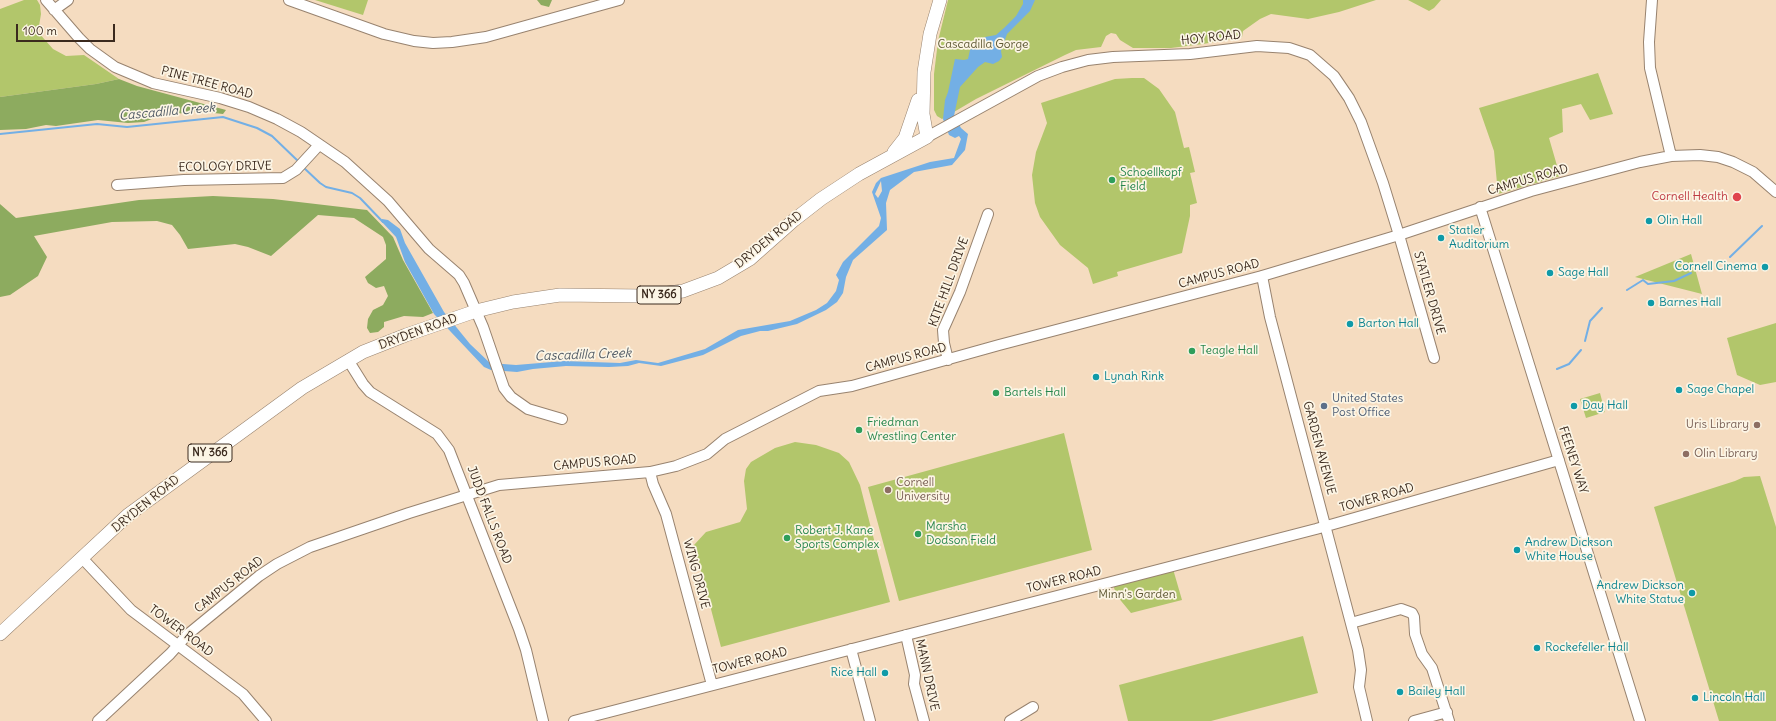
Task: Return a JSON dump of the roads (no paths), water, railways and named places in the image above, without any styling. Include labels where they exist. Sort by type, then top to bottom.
[{"type":"main road","name":"DRYDEN ROAD","points":[[890,156],[905,138],[911,124],[923,78],[930,34],[940,0]]},
{"type":"main road","name":"DRYDEN ROAD","points":[[0,634],[128,515],[194,465],[302,388],[348,360],[388,341],[476,311],[537,298],[575,295],[644,296],[664,294],[700,286],[718,278],[750,259],[794,220],[821,199],[890,156],[927,137],[923,114],[923,78]]},
{"type":"street","name":"PINE TREE ROAD","points":[[46,0],[90,49],[127,74],[249,107],[277,119],[345,162],[368,181],[388,201],[429,249],[459,276],[469,291],[493,358],[508,392],[519,404],[528,409],[562,418]]},
{"type":"street","points":[[54,10],[68,0]]},
{"type":"street","points":[[289,0],[384,34],[414,41],[439,42],[469,41],[619,0]]},
{"type":"street","points":[[1652,0],[1650,68],[1671,156]]},
{"type":"street","name":"HOY ROAD","points":[[927,137],[1038,76],[1062,67],[1088,60],[1113,57],[1206,53],[1257,46],[1278,47],[1300,51],[1314,58],[1327,68],[1349,98],[1372,151],[1399,235]]},
{"type":"street","name":"ECOLOGY DRIVE","points":[[117,185],[184,180],[275,180],[283,178],[296,170],[319,145]]},
{"type":"street","name":"CAMPUS ROAD","points":[[98,721],[178,645],[186,635],[244,586],[294,555],[348,533],[467,495],[499,485],[650,472],[676,466],[703,456],[725,439],[817,392],[852,386],[1262,276],[1399,235],[1480,207],[1579,178],[1671,156],[1700,155],[1728,160],[1753,172],[1776,192]]},
{"type":"street","name":"FEENEY WAY","points":[[1480,207],[1640,721]]},
{"type":"street","name":"KITE HILL DRIVE","points":[[948,360],[943,330],[960,292],[988,214]]},
{"type":"street","name":"STATLER DRIVE","points":[[1399,235],[1434,358]]},
{"type":"street","name":"GARDEN AVENUE","points":[[1262,276],[1270,317],[1360,657],[1359,687],[1367,721]]},
{"type":"street","name":"JUDD FALLS ROAD","points":[[348,360],[363,384],[370,392],[380,400],[430,430],[444,442],[454,460],[523,643],[543,721]]},
{"type":"street","name":"TOWER ROAD","points":[[574,721],[1325,526],[1559,460]]},
{"type":"street","name":"WING DRIVE","points":[[650,472],[653,484],[666,514],[712,685]]},
{"type":"street","name":"TOWER ROAD","points":[[82,558],[131,610],[245,696],[266,721]]},
{"type":"street","points":[[1351,623],[1401,610],[1412,613],[1414,616],[1415,634],[1422,654],[1432,668],[1448,717],[1414,721]]},
{"type":"street","name":"MANN DRIVE","points":[[906,635],[915,675],[914,684],[924,721]]},
{"type":"street","points":[[851,649],[870,718]]},
{"type":"street","points":[[1010,721],[1033,707]]},
{"type":"water","points":[[1023,0],[1035,0],[1030,11],[1007,34],[1001,51],[1002,57],[999,61],[993,64],[985,62],[978,67],[960,87],[954,116],[961,128],[968,134],[965,150],[952,165],[914,172],[890,190],[886,203],[887,230],[853,260],[846,277],[843,293],[837,302],[826,310],[797,324],[741,336],[703,355],[661,366],[639,363],[628,366],[609,367],[566,366],[517,372],[491,370],[484,367],[434,314],[405,262],[396,237],[381,221],[382,219],[388,220],[400,229],[405,243],[444,312],[470,344],[490,363],[516,365],[564,361],[620,363],[636,360],[658,363],[705,349],[738,330],[790,321],[816,310],[827,303],[836,291],[839,280],[836,275],[843,262],[879,226],[881,218],[872,192],[876,183],[881,178],[930,162],[954,158],[961,139],[959,136],[955,138],[949,135],[943,119],[945,100],[955,59],[968,59],[970,50],[977,43],[985,37],[996,35],[1016,16],[1023,4]],"holes":[[[881,181],[882,191],[878,198],[875,194]]]},
{"type":"waterway","name":"Cascadilla Creek","points":[[0,134],[97,124],[127,127],[223,117],[257,128],[272,136],[299,162]]},
{"type":"waterway","name":"Cascadilla Creek","points":[[303,167],[326,187],[352,193],[360,198],[383,222]]},
{"type":"waterway","points":[[1730,257],[1762,226]]},
{"type":"waterway","points":[[1627,290],[1643,280],[1648,284],[1674,281],[1691,273]]},
{"type":"waterway","points":[[1585,341],[1590,321],[1602,308]]},
{"type":"waterway","points":[[1557,369],[1569,364],[1581,350]]},
{"type":"place","name":"Schoellkopf Field","points":[[1112,180]]},
{"type":"place","name":"Cornell Health","points":[[1737,197]]},
{"type":"place","name":"Olin Hall","points":[[1649,221]]},
{"type":"place","name":"Statler Auditorium","points":[[1441,238]]},
{"type":"place","name":"Cornell Cinema","points":[[1765,267]]},
{"type":"place","name":"Sage Hall","points":[[1550,273]]},
{"type":"place","name":"Barnes Hall","points":[[1651,303]]},
{"type":"place","name":"Barton Hall","points":[[1350,324]]},
{"type":"place","name":"Teagle Hall","points":[[1192,351]]},
{"type":"place","name":"Lynah Rink","points":[[1096,377]]},
{"type":"place","name":"Sage Chapel","points":[[1679,390]]},
{"type":"place","name":"Bartels Hall","points":[[996,393]]},
{"type":"place","name":"United States Post Office","points":[[1324,406]]},
{"type":"place","name":"Day Hall","points":[[1574,406]]},
{"type":"place","name":"Uris Library","points":[[1757,425]]},
{"type":"place","name":"Friedman Wrestling Center","points":[[859,430]]},
{"type":"place","name":"Olin Library","points":[[1686,454]]},
{"type":"place","name":"Cornell University","points":[[888,490]]},
{"type":"place","name":"Marsha Dodson Field","points":[[918,534]]},
{"type":"place","name":"Robert J. Kane Sports Complex","points":[[787,538]]},
{"type":"place","name":"Andrew Dickson White House","points":[[1517,550]]},
{"type":"place","name":"Andrew Dickson White Statue","points":[[1692,593]]},
{"type":"place","name":"Rockefeller Hall","points":[[1537,648]]},
{"type":"place","name":"Rice Hall","points":[[885,673]]},
{"type":"place","name":"Bailey Hall","points":[[1400,692]]},
{"type":"place","name":"Lincoln Hall","points":[[1695,698]]},
{"type":"park label","name":"Cascadilla Gorge","points":[[983,45]]},
{"type":"park label","name":"Minn's Garden","points":[[1137,595]]}]
